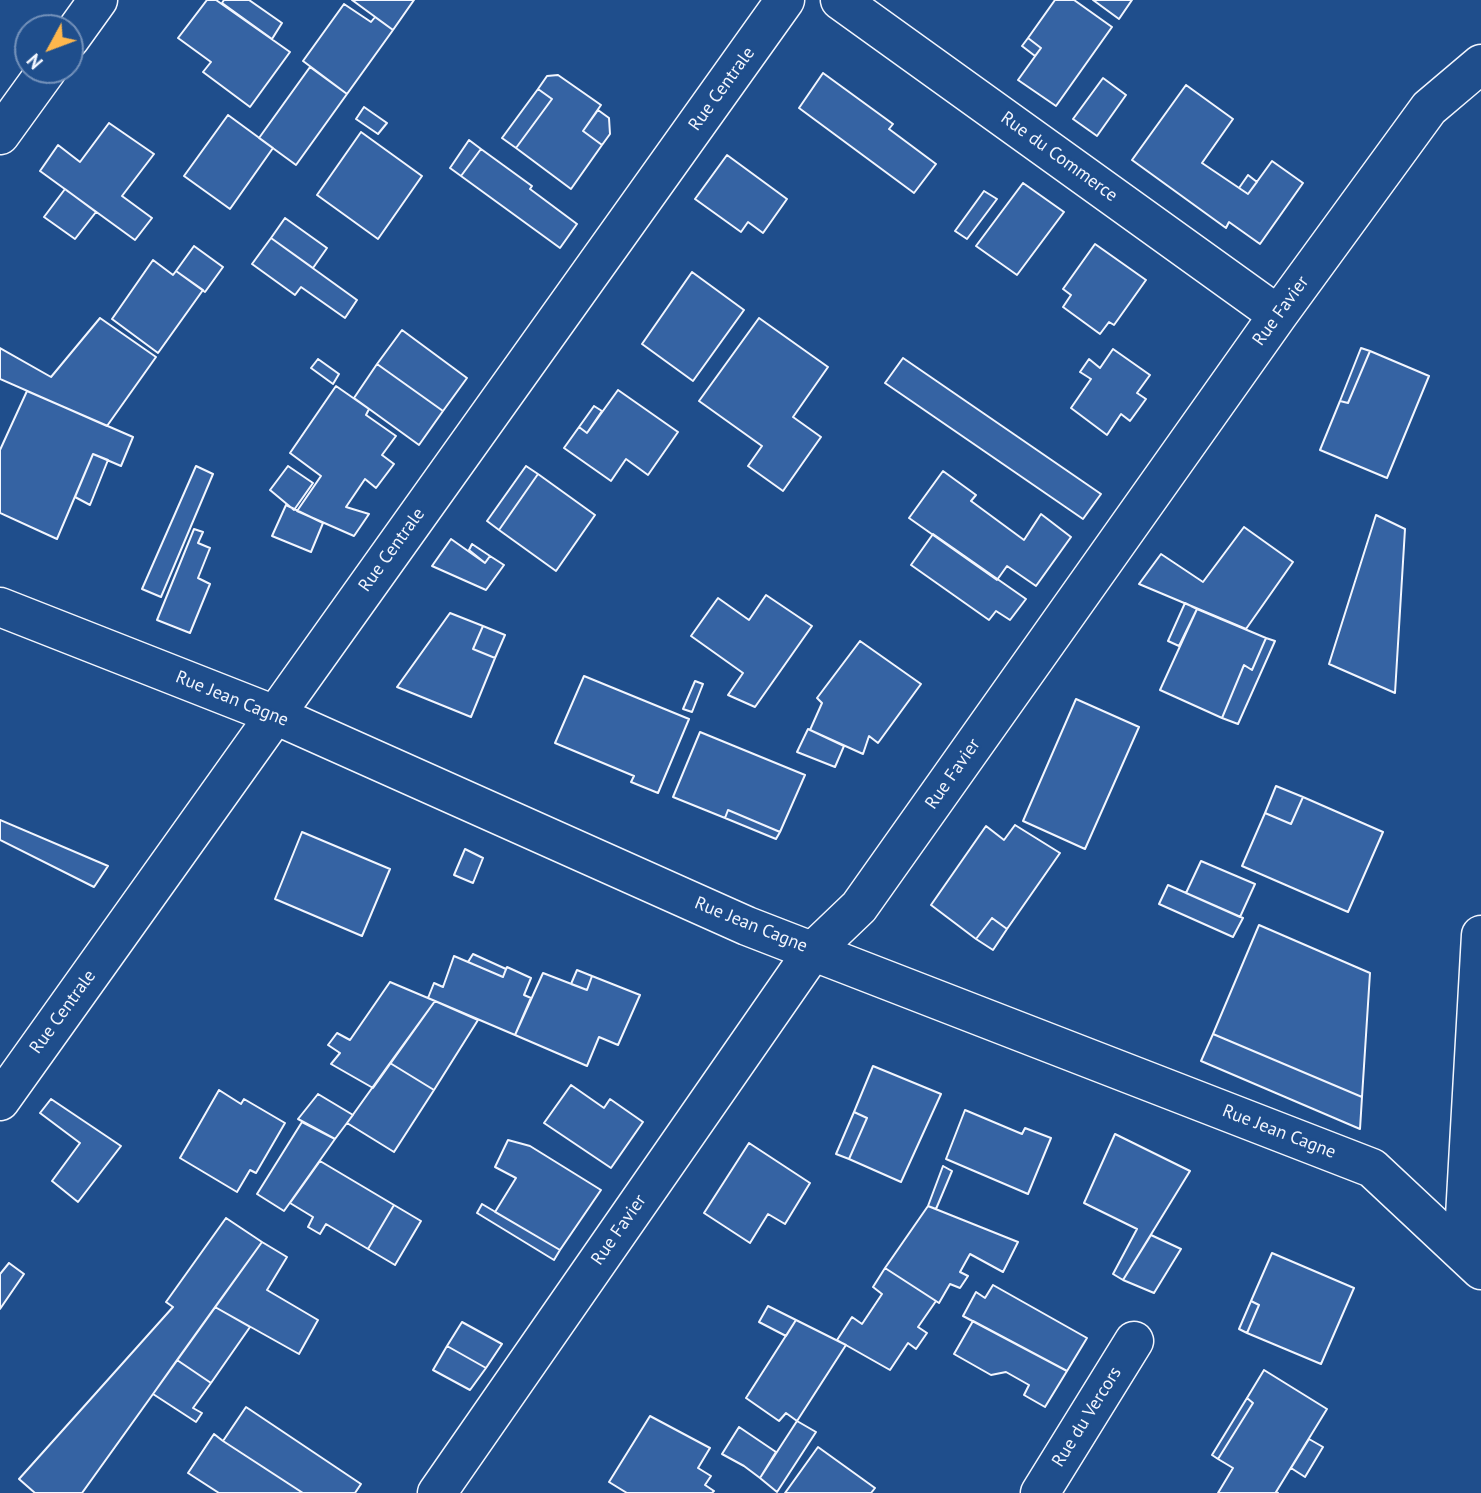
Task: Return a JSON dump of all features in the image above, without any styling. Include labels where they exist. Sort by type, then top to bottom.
[{"type":"street","points":[[84,20],[98,0]]},
{"type":"street","name":"Rue Centrale","points":[[0,1101],[785,0]]},
{"type":"street","name":"Rue du Commerce","points":[[840,0],[1278,315]]},
{"type":"street","name":"Rue Favier","points":[[437,1493],[813,951],[859,907],[1278,315],[1429,108],[1481,64]]},
{"type":"street","points":[[0,135],[37,84]]},
{"type":"street","name":"Rue Jean Cagne","points":[[0,607],[275,715],[747,926],[1372,1167],[1472,1261]]},
{"type":"street","points":[[1472,1261],[1481,934]]},
{"type":"street","name":"Rue du Vercors","points":[[1040,1493],[1134,1340]]},
{"type":"building","points":[[207,0],[216,0],[290,52],[250,107],[203,72],[211,62],[178,38]]},
{"type":"building","points":[[224,0],[249,0],[282,23],[272,39],[222,3]]},
{"type":"building","points":[[352,0],[414,0],[393,30]]},
{"type":"building","points":[[1055,0],[1074,0],[1112,27],[1056,106],[1018,80],[1041,48],[1028,38]]},
{"type":"building","points":[[1093,0],[1132,0],[1119,19]]},
{"type":"building","points":[[344,4],[371,22],[375,17],[393,30],[347,94],[303,61]]},
{"type":"building","points":[[1028,38],[1041,48],[1035,56],[1022,46]]},
{"type":"building","points":[[310,67],[347,94],[296,165],[259,138]]},
{"type":"building","points":[[823,73],[893,124],[889,129],[936,164],[914,193],[799,108]]},
{"type":"building","points":[[558,75],[601,105],[583,131],[602,145],[571,189],[516,148],[552,99],[538,89],[547,76]]},
{"type":"building","points":[[1103,78],[1126,95],[1097,136],[1073,119]]},
{"type":"building","points":[[1186,85],[1233,119],[1202,163],[1248,194],[1272,161],[1303,183],[1260,244],[1229,222],[1226,228],[1132,160]]},
{"type":"building","points":[[538,89],[552,99],[516,148],[502,138]]},
{"type":"building","points":[[364,107],[387,123],[378,134],[356,119]]},
{"type":"building","points":[[598,110],[609,118],[610,134],[602,145],[583,131]]},
{"type":"building","points":[[228,115],[273,148],[230,209],[184,176]]},
{"type":"building","points":[[109,123],[154,154],[122,196],[152,218],[135,240],[40,171],[58,145],[80,162]]},
{"type":"building","points":[[361,132],[422,176],[378,239],[317,195]]},
{"type":"building","points":[[469,140],[481,149],[461,176],[450,168]]},
{"type":"building","points":[[481,149],[532,186],[530,189],[577,224],[560,248],[461,176]]},
{"type":"building","points":[[727,155],[787,199],[763,233],[748,222],[741,232],[695,199]]},
{"type":"building","points":[[1248,175],[1257,182],[1248,194],[1239,188]]},
{"type":"building","points":[[1023,183],[1064,212],[1017,275],[976,246]]},
{"type":"building","points":[[65,189],[96,212],[75,239],[44,217]]},
{"type":"building","points":[[984,191],[997,199],[967,239],[955,231]]},
{"type":"building","points":[[285,218],[327,248],[313,268],[271,238]]},
{"type":"building","points":[[271,238],[357,300],[345,318],[301,287],[295,295],[252,264]]},
{"type":"building","points":[[1095,244],[1146,280],[1114,325],[1109,322],[1100,334],[1063,307],[1071,295],[1063,289]]},
{"type":"building","points":[[194,246],[223,267],[205,292],[176,271]]},
{"type":"building","points":[[153,260],[173,275],[176,271],[203,290],[158,353],[112,319]]},
{"type":"building","points":[[692,272],[744,310],[693,381],[642,344]]},
{"type":"building","points":[[100,318],[156,357],[107,426],[0,379],[0,348],[51,377]]},
{"type":"building","points":[[759,318],[828,367],[793,417],[821,437],[783,491],[748,466],[762,446],[699,401]]},
{"type":"building","points":[[402,330],[467,378],[443,411],[377,364]]},
{"type":"building","points":[[1361,348],[1370,351],[1348,403],[1340,401]]},
{"type":"building","points":[[1113,349],[1150,375],[1137,393],[1146,399],[1130,421],[1121,414],[1107,435],[1071,408],[1091,379],[1080,372],[1089,359],[1100,368]]},
{"type":"building","points":[[1370,351],[1429,376],[1387,478],[1320,450],[1340,401],[1348,403]]},
{"type":"building","points":[[903,358],[1101,494],[1083,519],[885,383]]},
{"type":"building","points":[[318,359],[339,374],[333,384],[311,368]]},
{"type":"building","points":[[377,364],[443,411],[419,445],[354,398]]},
{"type":"building","points":[[336,386],[369,409],[366,415],[396,436],[382,455],[394,464],[376,488],[365,479],[346,507],[369,514],[354,536],[297,511],[321,476],[290,453]]},
{"type":"building","points":[[618,390],[678,432],[648,475],[626,459],[611,481],[564,448],[579,427],[587,433]]},
{"type":"building","points":[[27,391],[133,437],[121,466],[93,454],[57,539],[0,513],[0,450]]},
{"type":"building","points":[[594,406],[602,411],[587,433],[579,427]]},
{"type":"building","points":[[93,454],[108,460],[90,505],[75,497]]},
{"type":"building","points":[[196,466],[213,474],[161,597],[142,589]]},
{"type":"building","points":[[288,466],[313,483],[294,510],[270,490]]},
{"type":"building","points":[[526,466],[538,474],[499,530],[487,521]]},
{"type":"building","points":[[943,471],[976,495],[971,501],[1024,540],[1041,514],[1071,537],[1036,586],[1007,566],[997,580],[909,518]]},
{"type":"building","points":[[538,474],[595,515],[556,571],[499,530]]},
{"type":"building","points":[[286,505],[323,523],[311,552],[272,536]]},
{"type":"building","points":[[1376,515],[1405,529],[1395,693],[1329,664]]},
{"type":"building","points":[[1244,527],[1293,562],[1246,629],[1139,584],[1161,554],[1203,582]]},
{"type":"building","points":[[194,529],[203,532],[198,543],[210,548],[198,578],[210,584],[190,633],[157,620]]},
{"type":"building","points":[[933,534],[1026,599],[1010,620],[996,611],[989,620],[911,565]]},
{"type":"building","points":[[451,539],[485,563],[490,556],[504,565],[486,590],[432,566]]},
{"type":"building","points":[[472,544],[490,556],[485,563],[469,550]]},
{"type":"building","points":[[766,595],[812,626],[755,707],[728,695],[743,673],[691,636],[718,598],[749,620]]},
{"type":"building","points":[[1185,603],[1197,609],[1179,646],[1168,641]]},
{"type":"building","points":[[1197,609],[1266,638],[1252,670],[1244,665],[1222,718],[1160,690]]},
{"type":"building","points":[[450,613],[483,626],[473,649],[495,658],[471,717],[397,687]]},
{"type":"building","points":[[483,626],[505,635],[495,658],[473,649]]},
{"type":"building","points":[[1266,638],[1275,641],[1238,724],[1222,718],[1244,665],[1252,670]]},
{"type":"building","points":[[860,641],[921,684],[878,743],[869,736],[863,754],[810,730],[822,703],[817,698]]},
{"type":"building","points":[[584,676],[689,719],[658,793],[631,782],[634,776],[555,743]]},
{"type":"building","points":[[695,681],[703,684],[692,712],[683,709]]},
{"type":"building","points":[[1076,699],[1139,727],[1085,849],[1023,821]]},
{"type":"building","points":[[808,729],[844,746],[835,767],[797,752]]},
{"type":"building","points":[[700,732],[805,775],[780,832],[728,810],[725,818],[673,797]]},
{"type":"building","points":[[1276,786],[1303,797],[1291,824],[1265,813]]},
{"type":"building","points":[[1303,797],[1383,832],[1348,912],[1242,866],[1265,813],[1291,824]]},
{"type":"building","points":[[728,810],[780,832],[776,839],[725,818]]},
{"type":"building","points":[[0,820],[108,866],[94,887],[0,840]]},
{"type":"building","points":[[1015,825],[1060,853],[1007,929],[992,918],[976,939],[931,905],[986,826],[1004,840]]},
{"type":"building","points":[[302,832],[390,869],[362,936],[275,899]]},
{"type":"building","points":[[465,849],[483,858],[473,883],[454,875]]},
{"type":"building","points":[[1201,861],[1255,884],[1240,917],[1186,893]]},
{"type":"building","points":[[1168,885],[1243,918],[1233,937],[1159,904]]},
{"type":"building","points":[[992,918],[1007,929],[993,950],[976,939]]},
{"type":"building","points":[[1259,925],[1370,973],[1362,1097],[1213,1034]]},
{"type":"building","points":[[473,954],[506,969],[503,977],[468,962]]},
{"type":"building","points":[[454,956],[503,977],[507,967],[531,978],[524,995],[531,998],[515,1035],[428,998],[434,983],[443,987]]},
{"type":"building","points":[[577,970],[592,976],[587,990],[571,984]]},
{"type":"building","points":[[543,973],[587,990],[592,976],[640,995],[618,1045],[599,1037],[587,1066],[515,1035]]},
{"type":"building","points":[[390,982],[435,1001],[373,1088],[331,1064],[340,1053],[328,1045],[337,1033],[350,1040]]},
{"type":"building","points":[[435,1001],[478,1020],[434,1090],[390,1063]]},
{"type":"building","points":[[1213,1034],[1362,1097],[1360,1129],[1201,1061]]},
{"type":"building","points":[[390,1063],[434,1090],[394,1152],[347,1123]]},
{"type":"building","points":[[873,1066],[941,1094],[901,1182],[849,1159],[867,1118],[854,1112]]},
{"type":"building","points":[[571,1085],[604,1108],[610,1099],[643,1122],[611,1168],[544,1123]]},
{"type":"building","points":[[219,1090],[241,1104],[244,1099],[285,1123],[256,1173],[250,1170],[237,1192],[180,1158]]},
{"type":"building","points":[[318,1094],[353,1115],[335,1139],[298,1119]]},
{"type":"building","points":[[51,1099],[121,1146],[78,1202],[52,1181],[80,1143],[40,1113]]},
{"type":"building","points":[[965,1110],[1022,1134],[1025,1128],[1051,1138],[1028,1194],[946,1159]]},
{"type":"building","points":[[854,1112],[867,1118],[849,1159],[836,1154]]},
{"type":"building","points":[[302,1122],[335,1139],[284,1211],[257,1194]]},
{"type":"building","points":[[1115,1134],[1190,1171],[1123,1280],[1113,1274],[1137,1229],[1084,1203]]},
{"type":"building","points":[[508,1140],[530,1146],[601,1190],[560,1250],[495,1212],[516,1178],[495,1167]]},
{"type":"building","points":[[749,1143],[810,1183],[785,1224],[768,1214],[750,1243],[704,1213]]},
{"type":"building","points":[[320,1161],[394,1205],[368,1249],[326,1224],[320,1234],[308,1227],[313,1217],[290,1203]]},
{"type":"building","points":[[943,1166],[952,1171],[936,1209],[928,1206]]},
{"type":"building","points":[[482,1204],[560,1250],[554,1260],[477,1213]]},
{"type":"building","points":[[394,1205],[421,1221],[395,1265],[368,1249]]},
{"type":"building","points":[[928,1206],[1018,1242],[1003,1272],[970,1254],[960,1272],[968,1276],[960,1288],[950,1284],[939,1303],[885,1268]]},
{"type":"building","points":[[226,1218],[262,1242],[82,1493],[35,1493],[19,1479],[173,1307],[166,1302]]},
{"type":"building","points":[[1151,1235],[1181,1249],[1154,1293],[1123,1280]]},
{"type":"building","points":[[262,1242],[287,1257],[267,1290],[318,1320],[299,1354],[215,1307]]},
{"type":"building","points":[[1272,1253],[1354,1288],[1321,1364],[1247,1333],[1259,1305],[1251,1301]]},
{"type":"building","points":[[9,1263],[24,1274],[0,1309],[0,1274]]},
{"type":"building","points":[[885,1268],[936,1301],[918,1327],[927,1333],[916,1349],[908,1343],[890,1370],[837,1340],[852,1317],[862,1324],[882,1294],[873,1287]]},
{"type":"building","points":[[993,1285],[1087,1338],[1067,1371],[963,1316],[976,1292],[985,1298]]},
{"type":"building","points":[[1251,1301],[1259,1305],[1247,1333],[1239,1329]]},
{"type":"building","points":[[768,1306],[796,1320],[786,1336],[759,1322]]},
{"type":"building","points":[[215,1307],[250,1327],[211,1383],[177,1360]]},
{"type":"building","points":[[796,1320],[846,1345],[797,1421],[786,1413],[779,1421],[746,1398]]},
{"type":"building","points":[[973,1321],[1067,1371],[1045,1407],[1024,1395],[1029,1385],[1006,1372],[991,1375],[954,1354]]},
{"type":"building","points":[[462,1322],[502,1344],[486,1368],[447,1346]]},
{"type":"building","points":[[447,1346],[486,1368],[470,1390],[433,1370]]},
{"type":"building","points":[[177,1360],[211,1383],[193,1408],[202,1413],[196,1422],[153,1394]]},
{"type":"building","points":[[1264,1370],[1327,1409],[1276,1492],[1278,1493],[1218,1493],[1233,1468],[1218,1459],[1253,1403],[1247,1398]]},
{"type":"building","points":[[1247,1398],[1253,1403],[1218,1459],[1212,1455]]},
{"type":"building","points":[[246,1407],[361,1484],[355,1493],[303,1493],[223,1441]]},
{"type":"building","points":[[650,1416],[710,1448],[698,1468],[711,1476],[705,1485],[714,1491],[712,1493],[627,1493],[609,1482]]},
{"type":"building","points":[[797,1421],[816,1432],[777,1492],[760,1478]]},
{"type":"building","points":[[739,1427],[776,1452],[760,1478],[722,1454]]},
{"type":"building","points":[[214,1434],[303,1493],[219,1493],[188,1473]]},
{"type":"building","points":[[1309,1439],[1323,1447],[1305,1477],[1291,1468]]},
{"type":"building","points":[[818,1447],[875,1488],[871,1493],[785,1493]]}]
